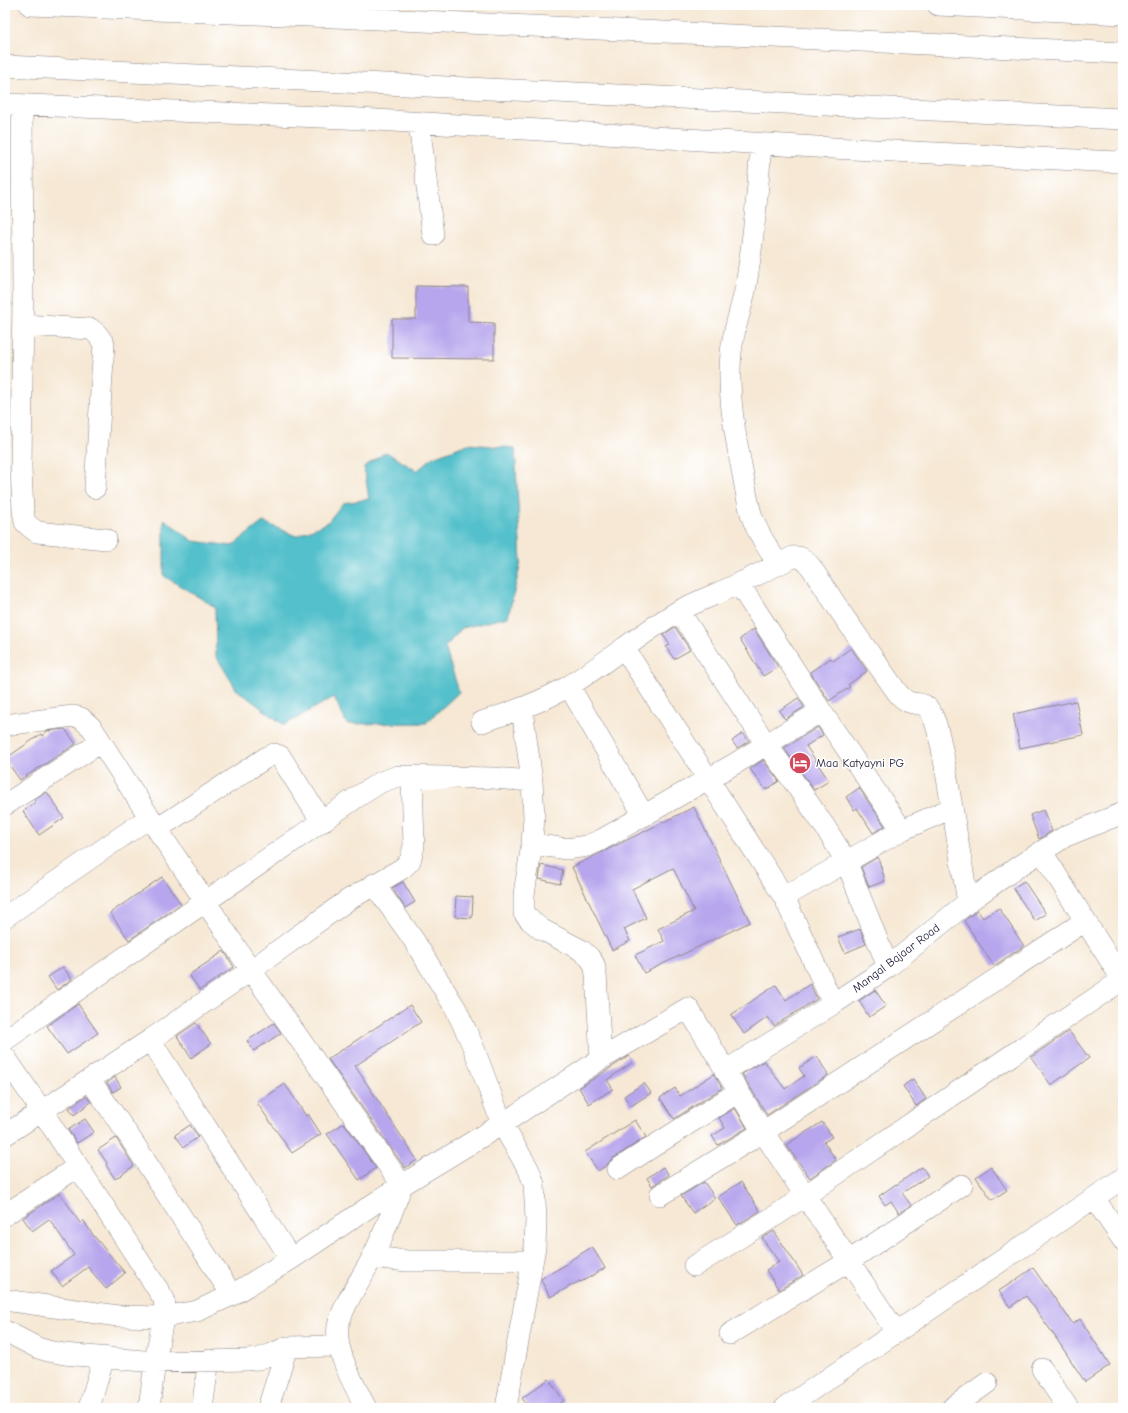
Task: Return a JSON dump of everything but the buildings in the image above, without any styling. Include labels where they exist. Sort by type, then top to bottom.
[{"type":"street","points":[[30,5],[1123,53]]},
{"type":"street","points":[[938,5],[1123,14]]},
{"type":"street","points":[[5,66],[1123,119]]},
{"type":"street","points":[[106,539],[36,532],[25,522],[21,469],[23,326],[14,104],[344,118],[761,144],[1117,162],[1123,159]]},
{"type":"street","points":[[419,123],[433,235]]},
{"type":"street","points":[[761,144],[754,228],[747,281],[742,306],[734,331],[730,370],[735,437],[753,521],[778,564]]},
{"type":"street","points":[[23,326],[91,329],[98,335],[104,344],[95,488]]},
{"type":"street","points":[[482,722],[522,709],[569,686],[649,630],[679,611],[798,556],[806,560],[897,692],[903,699],[925,706],[931,712],[939,736],[968,902]]},
{"type":"street","points":[[738,584],[821,711],[902,830]]},
{"type":"street","points":[[679,611],[766,744],[799,788],[846,861],[888,966]]},
{"type":"street","points":[[624,648],[784,897],[833,1004]]},
{"type":"street","points":[[569,686],[644,816]]},
{"type":"street","points":[[522,709],[532,781],[534,818],[532,844],[524,894],[524,913],[541,929],[581,950],[594,964],[602,1059]]},
{"type":"street","points":[[532,844],[567,849],[587,846],[612,835],[821,711]]},
{"type":"street","points":[[5,725],[73,716],[82,718],[92,728],[251,970],[402,1185]]},
{"type":"street","points":[[5,805],[101,742]]},
{"type":"street","points":[[5,917],[154,823],[274,754],[280,756],[322,822]]},
{"type":"street","points":[[5,1040],[381,782],[398,776],[493,778],[532,781]]},
{"type":"street","points":[[5,1135],[150,1040],[348,900],[403,868],[410,861],[414,846],[412,777]]},
{"type":"street","points":[[784,897],[902,830],[952,808]]},
{"type":"street","name":"Mangal Bajaar Road","points":[[726,1071],[833,1004],[888,966],[968,902],[1066,836],[1123,813]]},
{"type":"street","points":[[694,1266],[765,1222],[1123,981],[1042,852]]},
{"type":"street","points":[[374,884],[413,939],[456,1009],[473,1046],[502,1124],[529,1170],[534,1184],[536,1219],[535,1247],[506,1408]]},
{"type":"street","points":[[660,1195],[763,1132],[1085,921]]},
{"type":"street","points":[[5,1300],[118,1316],[163,1317],[197,1311],[232,1295],[291,1259],[402,1185],[502,1124],[602,1059],[688,1008],[763,1132],[896,1332]]},
{"type":"street","points":[[150,1040],[291,1259]]},
{"type":"street","points":[[5,1057],[42,1111],[164,1299],[165,1308],[155,1362],[149,1408]]},
{"type":"street","points":[[90,1080],[131,1139],[232,1295]]},
{"type":"street","points":[[618,1169],[738,1092]]},
{"type":"street","points":[[5,1215],[77,1167]]},
{"type":"street","points":[[786,1408],[1123,1178]]},
{"type":"street","points":[[366,1408],[344,1364],[339,1346],[338,1326],[344,1310],[372,1257],[402,1185]]},
{"type":"street","points":[[730,1334],[849,1261],[962,1185]]},
{"type":"street","points":[[1094,1198],[1123,1240]]},
{"type":"street","points":[[372,1257],[407,1261],[532,1261]]},
{"type":"street","points":[[5,1331],[38,1348],[48,1351],[155,1362],[258,1359],[287,1347],[339,1346]]},
{"type":"street","points":[[268,1408],[287,1347]]},
{"type":"street","points":[[89,1408],[104,1357]]},
{"type":"street","points":[[202,1408],[210,1360]]},
{"type":"street","points":[[1042,1369],[1068,1408]]},
{"type":"street","points":[[952,1408],[987,1383]]},
{"type":"water","points":[[468,444],[515,448],[521,562],[508,617],[462,628],[445,647],[459,692],[426,723],[347,724],[334,697],[284,725],[236,689],[216,656],[215,607],[164,576],[164,519],[193,541],[232,546],[263,522],[296,536],[327,523],[343,503],[369,499],[364,467],[386,452],[417,471],[433,457]]},
{"type":"place","name":"Maa Katyayni PG","points":[[800,763]]}]
